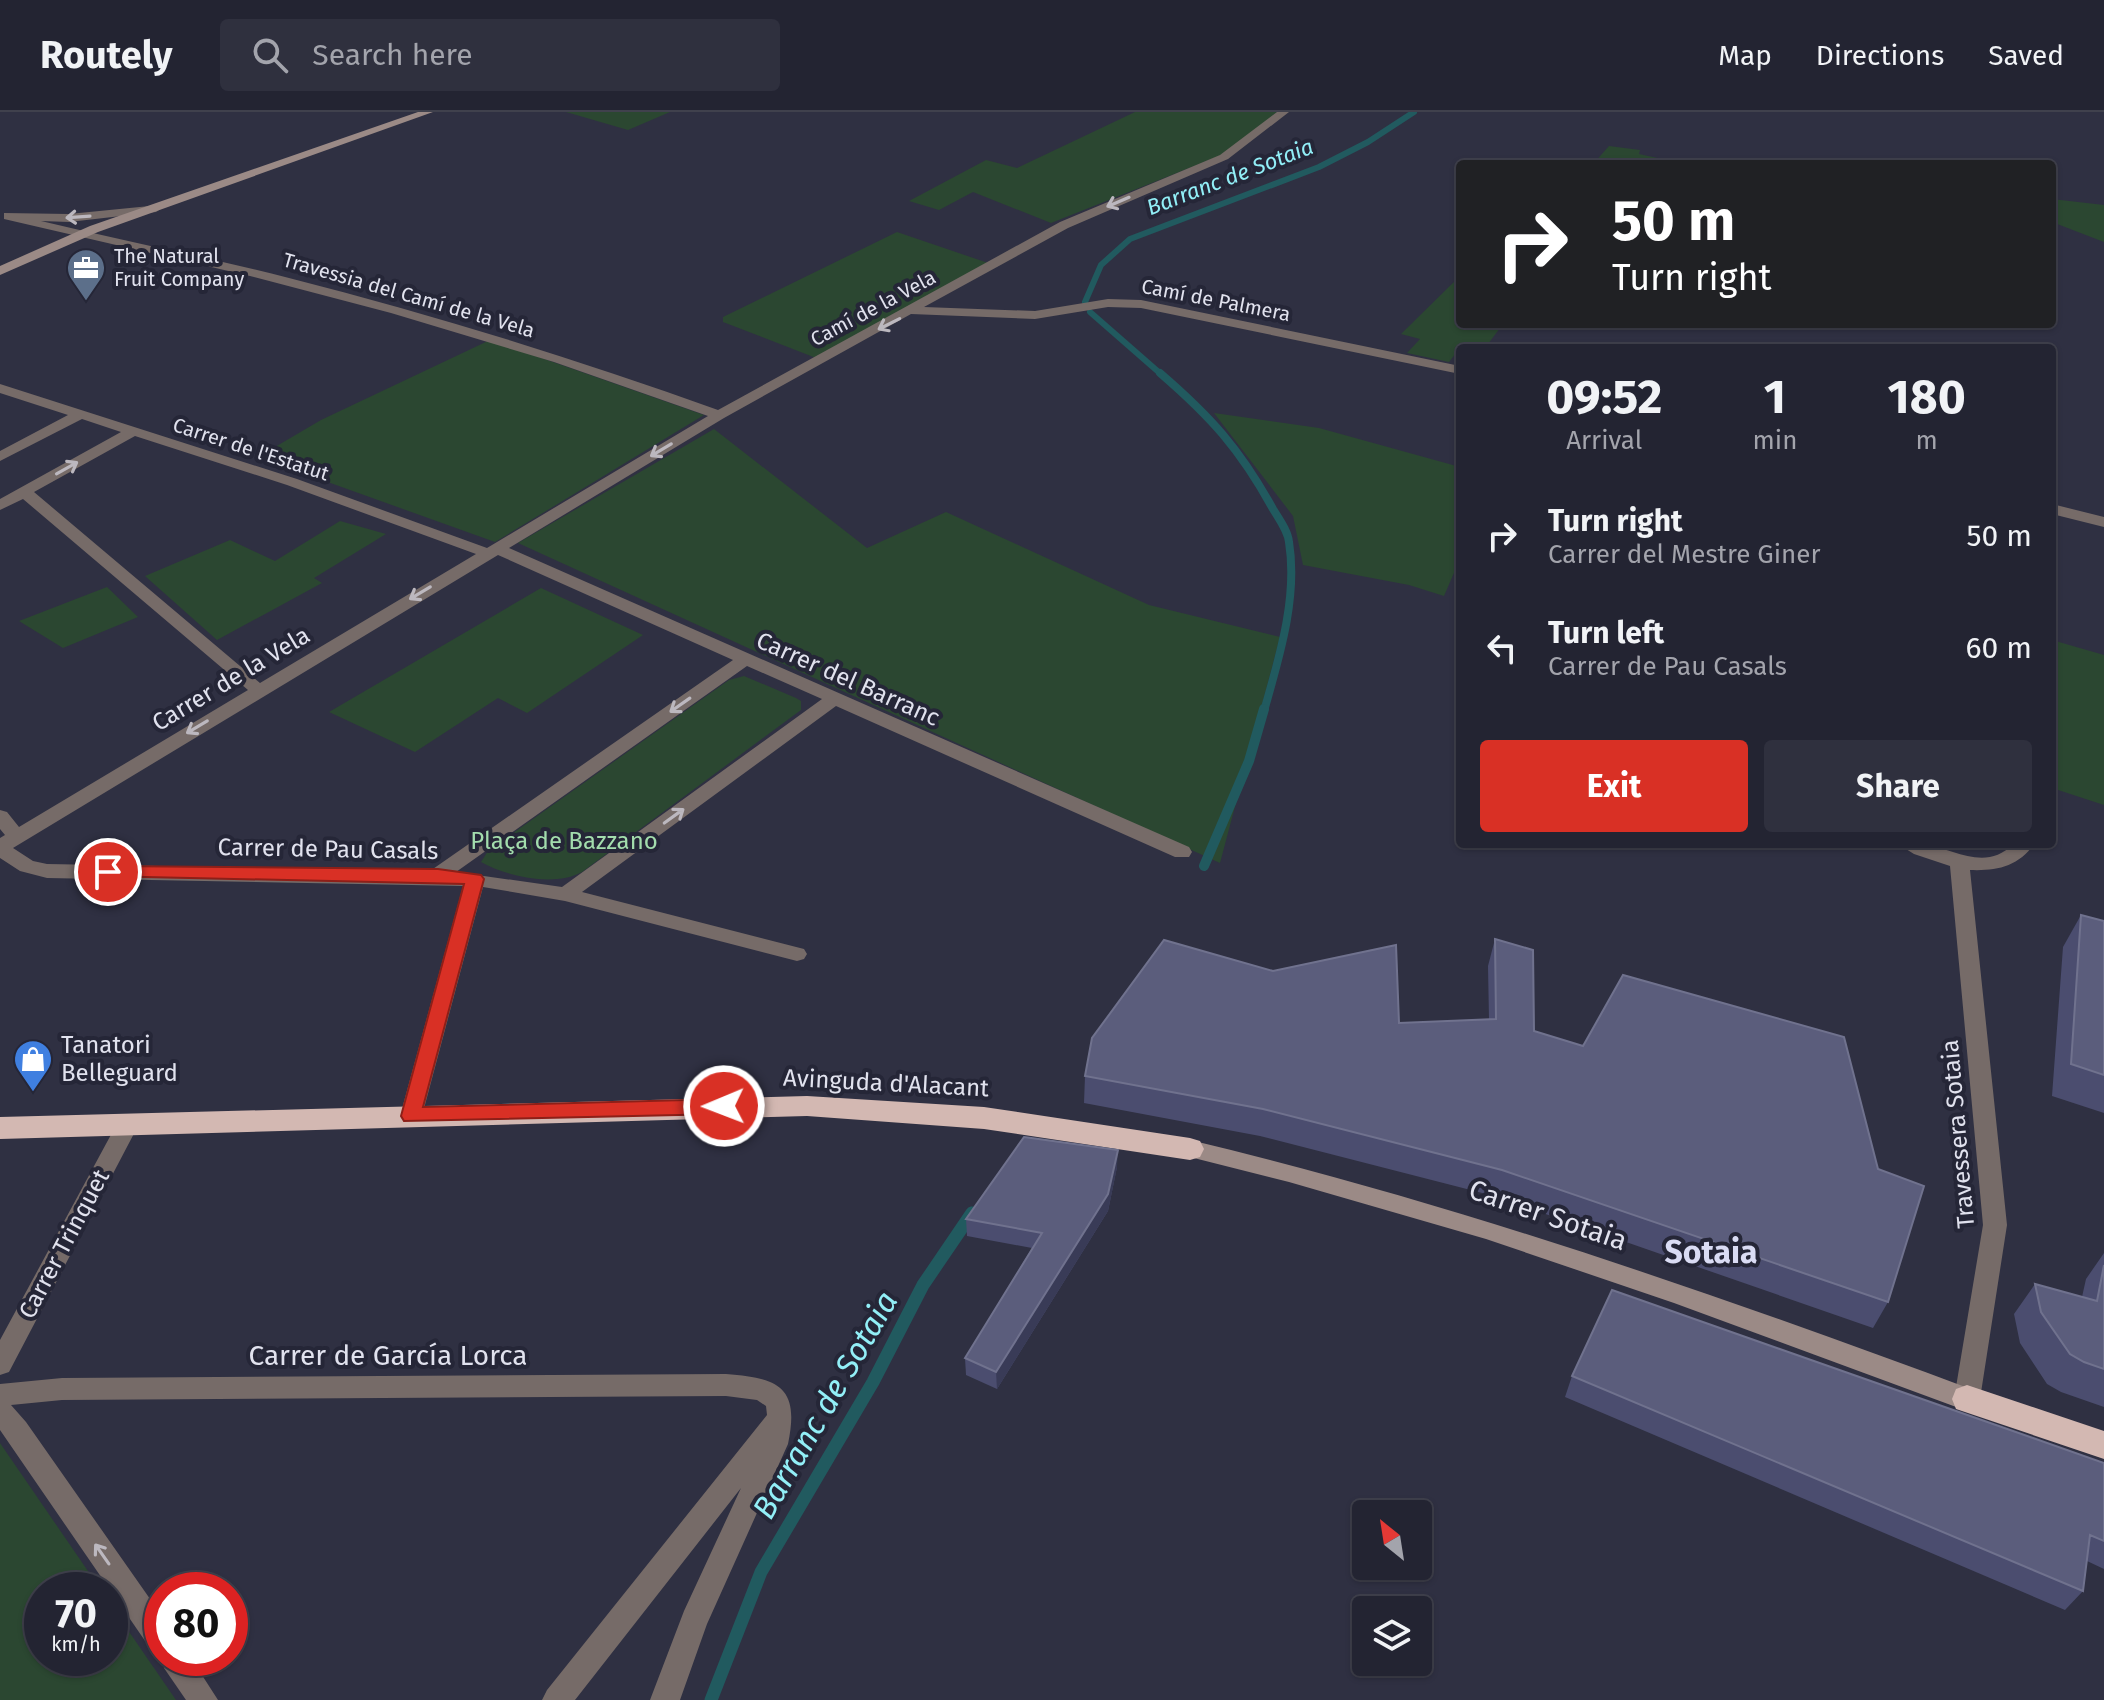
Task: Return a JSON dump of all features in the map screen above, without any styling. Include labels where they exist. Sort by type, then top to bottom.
[{"type":"highway","name":"Avinguda d'Alacant","points":[[0,1128],[807,1106],[984,1118],[1190,1149]]},
{"type":"highway","name":"Carrer Sotaia","points":[[1967,1399],[2104,1445]]},
{"type":"main road","points":[[0,271],[82,235],[428,112]]},
{"type":"main road","name":"Carrer Sotaia","points":[[1190,1149],[1324,1181],[1461,1221],[1967,1399]]},
{"type":"street","name":"Camí de la Vela","points":[[491,550],[719,415],[913,311],[1064,225],[1224,157],[1284,112]]},
{"type":"street","points":[[4,215],[69,218],[156,208]]},
{"type":"street","name":"Travessia del Camí de la Vela","points":[[4,215],[283,280],[440,322],[612,375],[719,415]]},
{"type":"street","name":"Camí de Palmera","points":[[913,311],[1035,315],[1108,303],[1141,304],[1456,369]]},
{"type":"street","name":"Carrer de l'Estatut","points":[[0,388],[491,550]]},
{"type":"street","points":[[0,457],[80,414]]},
{"type":"street","points":[[0,505],[133,431]]},
{"type":"street","points":[[24,492],[258,690]]},
{"type":"street","points":[[2056,510],[2104,522]]},
{"type":"street","name":"Carrer del Barranc","points":[[491,550],[1182,852]]},
{"type":"street","name":"Carrer de la Vela","points":[[6,844],[491,550]]},
{"type":"street","points":[[438,875],[744,660]]},
{"type":"street","points":[[565,894],[834,699]]},
{"type":"street","points":[[0,816],[6,844]]},
{"type":"street","name":"Carrer de Pau Casals","points":[[6,844],[27,866],[47,871],[438,875],[475,879],[565,894],[797,954]]},
{"type":"street","points":[[1919,848],[1959,863],[1992,862],[2013,856],[2020,848]]},
{"type":"street","name":"Travessera Sotaia","points":[[1959,863],[1995,1225],[1967,1399]]},
{"type":"street","points":[[411,1116],[475,879]]},
{"type":"street","name":"Carrer Trinquet","points":[[0,1364],[128,1124]]},
{"type":"street","name":"Carrer de García Lorca","points":[[0,1395],[62,1389],[726,1385],[756,1388],[779,1405]]},
{"type":"street","points":[[557,1700],[779,1405]]},
{"type":"street","points":[[665,1700],[694,1621],[765,1472],[779,1405]]},
{"type":"street","points":[[0,1412],[17,1430],[144,1615]]},
{"type":"street","points":[[186,1676],[203,1700]]},
{"type":"green space","points":[[566,112],[670,112],[628,130]]},
{"type":"green space","points":[[1135,112],[1277,112],[1227,153],[1051,223],[973,192],[939,210],[909,201],[986,160],[1017,168]]},
{"type":"green space","points":[[1609,146],[1640,150],[1639,154],[1667,160],[1597,160]]},
{"type":"green space","points":[[2056,199],[2104,205],[2104,242],[2056,224]]},
{"type":"green space","points":[[897,232],[991,264],[816,358],[723,322],[723,317]]},
{"type":"green space","points":[[1456,280],[1456,328],[1500,328],[1488,344],[1456,344],[1456,353],[1449,362],[1407,353],[1420,339],[1401,334]]},
{"type":"green space","points":[[490,340],[704,415],[495,542],[258,457],[321,420]]},
{"type":"green space","points":[[1214,413],[1319,428],[1456,466],[1456,568],[1444,596],[1409,585],[1303,565],[1293,516]]},
{"type":"green space","points":[[714,429],[867,548],[946,512],[1149,605],[1280,637],[1220,863],[518,543]]},
{"type":"green space","points":[[340,521],[386,534],[314,578],[322,583],[217,640],[145,576],[230,540],[275,561]]},
{"type":"green space","points":[[107,587],[138,617],[63,648],[19,621]]},
{"type":"green space","points":[[541,588],[643,635],[527,713],[498,698],[415,752],[329,712]]},
{"type":"green space","points":[[2056,641],[2104,655],[2104,805],[2056,789]]},
{"type":"green space","name":"Plaça de Bazzano","points":[[744,676],[796,698],[801,701],[801,710],[582,872],[558,879],[531,878],[504,872],[481,862],[488,851],[729,680]]},
{"type":"green space","points":[[0,1443],[89,1572],[24,1572],[24,1676],[128,1676],[128,1630],[144,1653],[144,1676],[160,1676],[176,1700],[0,1700]]},
{"type":"building","points":[[2081,915],[2104,921],[2104,1075],[2071,1064]]},
{"type":"building","points":[[1495,939],[1533,950],[1534,1031],[1583,1046],[1623,975],[1844,1037],[1878,1169],[1924,1186],[1888,1302],[1502,1170],[1263,1109],[1085,1076],[1092,1038],[1164,940],[1273,971],[1396,945],[1399,1023],[1496,1019]]},
{"type":"building","points":[[1024,1137],[1118,1150],[1108,1194],[996,1372],[965,1358],[1042,1233],[966,1219]]},
{"type":"building","points":[[2104,1265],[2104,1369],[2070,1354],[2041,1312],[2035,1284],[2097,1301]]},
{"type":"building","points":[[1612,1290],[2104,1463],[2104,1541],[2090,1535],[2083,1591],[1572,1376]]},
{"type":"waterway","name":"Barranc de Sotaia","points":[[1085,302],[1101,265],[1130,239],[1319,167],[1368,142],[1414,112]]},
{"type":"waterway","name":"Barranc de Sotaia","points":[[1090,312],[1162,375]]},
{"type":"waterway","name":"Barranc de Sotaia","points":[[1160,373],[1195,404],[1236,451],[1261,488],[1288,538],[1291,563],[1289,606],[1264,711]]},
{"type":"waterway","name":"Barranc de Sotaia","points":[[1204,866],[1249,761],[1264,709]]},
{"type":"waterway","name":"Barranc de Sotaia","points":[[711,1700],[761,1572],[873,1382],[923,1285],[972,1213]]},
{"type":"place","name":"The Natural Fruit Company","points":[[86,302]]},
{"type":"place","name":"Tanatori Belleguard","points":[[33,1093]]},
{"type":"district","name":"Sotaia","points":[[1711,1252]]},
{"type":"route","points":[[108,872],[438,875],[475,879],[411,1116],[724,1106]]}]
